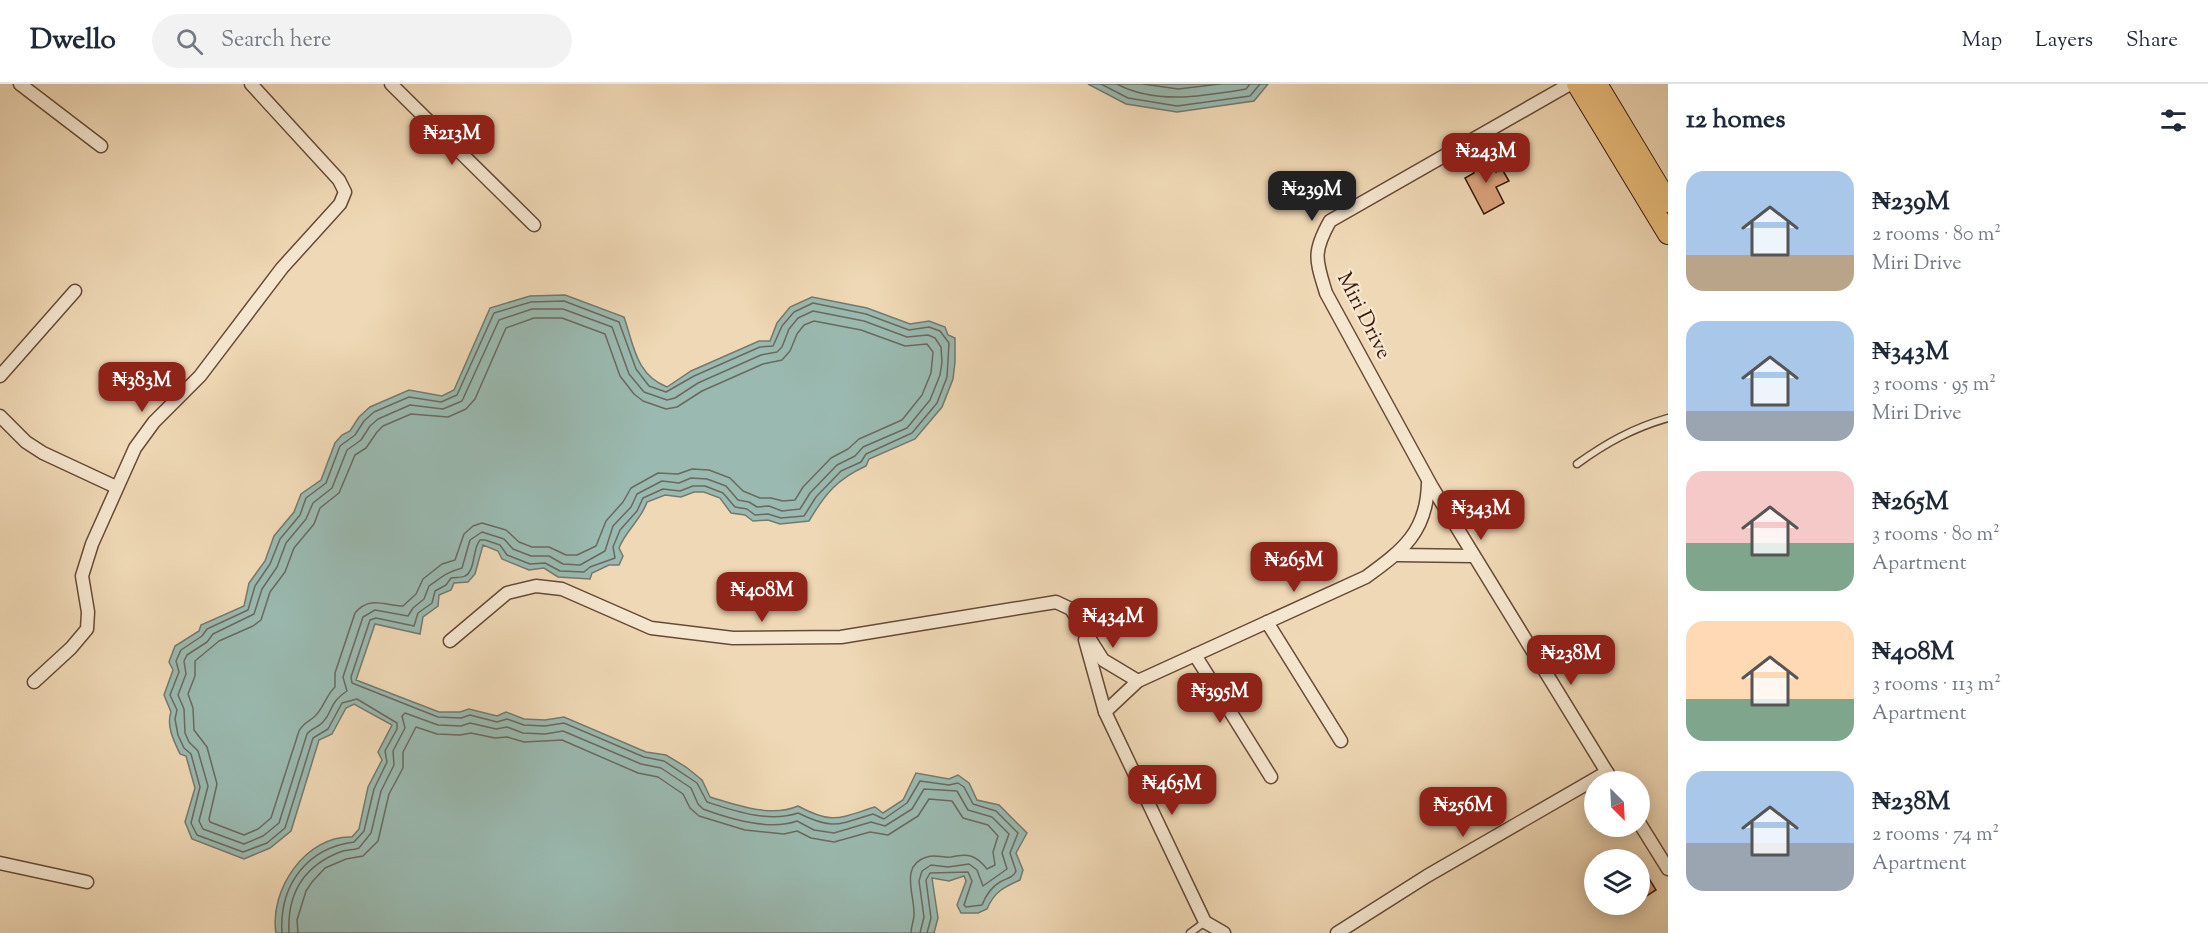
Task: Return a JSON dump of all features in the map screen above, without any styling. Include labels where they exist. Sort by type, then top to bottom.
[{"type":"main road","points":[[1577,84],[1668,234]]},
{"type":"main road","points":[[1597,84],[1668,202]]},
{"type":"street","points":[[20,84],[101,146]]},
{"type":"street","points":[[34,682],[71,648],[87,629],[88,612],[82,576],[92,544],[135,448],[154,422],[200,376],[282,268],[340,204],[345,192],[339,180],[251,84]]},
{"type":"street","points":[[392,84],[534,225]]},
{"type":"street","name":"Miri Drive","points":[[1570,84],[1330,221],[1318,243],[1317,263],[1326,293],[1428,478],[1473,556],[1606,771]]},
{"type":"street","points":[[0,376],[75,291]]},
{"type":"street","points":[[0,416],[26,442],[43,453],[116,487]]},
{"type":"street","points":[[1105,712],[1138,681],[1366,577],[1398,555],[1414,536],[1425,513],[1428,478]]},
{"type":"street","points":[[1398,555],[1473,556]]},
{"type":"street","points":[[450,641],[507,593],[536,586],[562,589],[651,628],[733,638],[841,637],[1056,602],[1071,609],[1102,660],[1138,681]]},
{"type":"street","points":[[1267,622],[1341,741]]},
{"type":"street","points":[[1081,627],[1105,712],[1205,922],[1224,933]]},
{"type":"street","points":[[1195,655],[1271,777]]},
{"type":"street","points":[[1337,933],[1427,876],[1584,791]]},
{"type":"street","points":[[1648,837],[1668,869]]},
{"type":"street","points":[[0,863],[87,882]]},
{"type":"lane","points":[[1576,464],[1618,437],[1646,424],[1668,418]]},
{"type":"lane","points":[[1190,933],[1205,922]]},
{"type":"water","points":[[1088,84],[1268,84],[1254,101],[1177,112],[1126,104]]},
{"type":"water","points":[[565,295],[624,317],[642,367],[657,382],[667,387],[691,371],[759,341],[770,341],[777,323],[790,307],[812,297],[867,308],[910,324],[929,321],[945,327],[948,335],[955,338],[953,379],[942,407],[915,439],[869,459],[866,466],[839,482],[809,521],[780,524],[768,520],[753,521],[745,515],[731,513],[720,498],[704,492],[694,492],[681,497],[665,495],[647,502],[619,548],[623,556],[619,565],[609,565],[592,573],[590,579],[558,577],[544,568],[529,570],[502,559],[498,551],[483,545],[475,574],[468,582],[454,583],[451,590],[439,595],[438,606],[423,617],[420,634],[375,624],[356,680],[439,712],[460,712],[469,709],[497,716],[506,712],[524,719],[545,720],[564,717],[646,752],[666,755],[702,780],[710,797],[765,811],[798,806],[828,818],[844,817],[875,807],[883,813],[903,800],[916,773],[949,779],[958,775],[969,783],[977,800],[999,805],[1027,833],[1016,853],[1023,870],[1020,880],[1000,891],[987,909],[978,913],[961,913],[957,905],[966,881],[964,876],[949,881],[932,878],[938,918],[934,933],[276,933],[275,916],[278,900],[294,868],[320,845],[335,839],[352,837],[359,829],[368,787],[382,760],[378,752],[392,725],[354,704],[346,708],[332,734],[319,740],[291,831],[270,848],[244,859],[192,839],[185,822],[195,788],[186,756],[180,754],[171,733],[169,723],[171,712],[164,695],[173,670],[169,662],[175,646],[199,631],[201,625],[244,606],[249,583],[265,561],[274,536],[294,512],[301,494],[321,480],[335,443],[342,435],[350,431],[359,417],[370,407],[409,390],[442,396],[454,390],[490,308],[530,296]]},
{"type":"building","points":[[1487,156],[1496,172],[1502,169],[1509,181],[1496,187],[1504,203],[1484,214],[1465,178],[1474,173],[1470,165]]},
{"type":"building","points":[[1650,880],[1656,890],[1650,894]]}]
